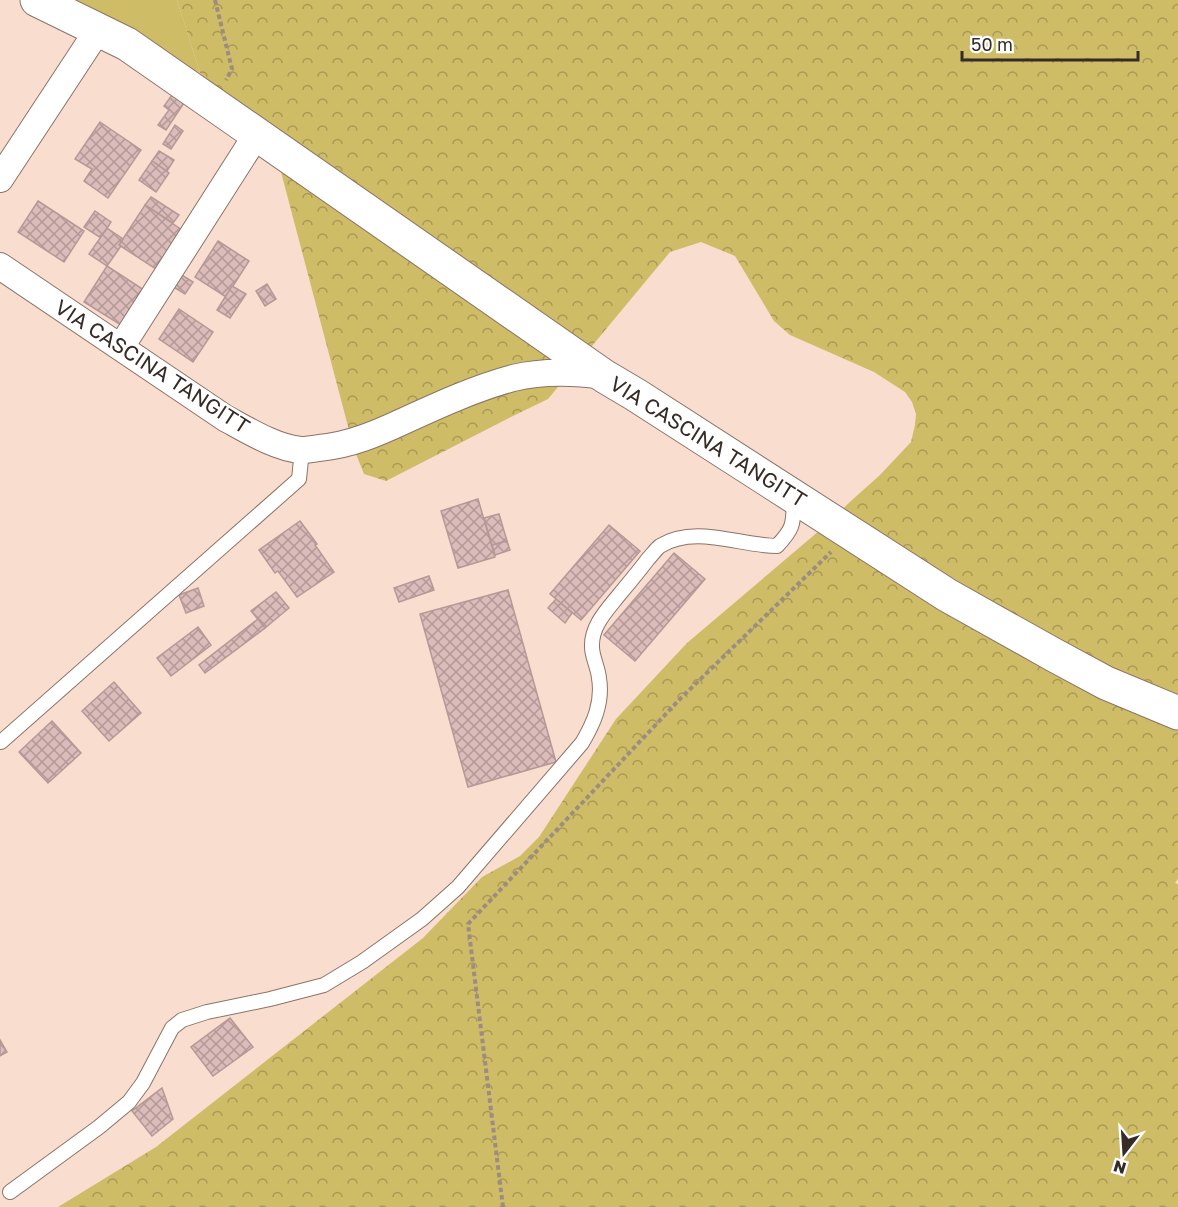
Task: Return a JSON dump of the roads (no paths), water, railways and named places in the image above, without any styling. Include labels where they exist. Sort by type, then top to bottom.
[{"type":"street","points":[[37,0],[127,44],[604,376]]},
{"type":"street","points":[[0,179],[98,30]]},
{"type":"street","points":[[121,347],[257,134]]},
{"type":"street","name":"VIA CASCINA TANGITT","points":[[0,266],[225,418],[263,438],[302,450],[364,439],[468,392],[513,378],[579,372],[604,376],[947,595],[1106,683],[1178,713]]},
{"type":"lane","points":[[2,742],[299,479],[302,450]]},
{"type":"lane","points":[[10,1191],[99,1127],[129,1102],[143,1083],[172,1028],[182,1020],[324,985],[362,962],[429,913],[458,887],[582,743],[593,724],[600,700],[600,678],[592,647],[593,633],[604,614],[659,547],[678,538],[707,536],[762,546],[777,546],[790,532],[794,496]]}]
